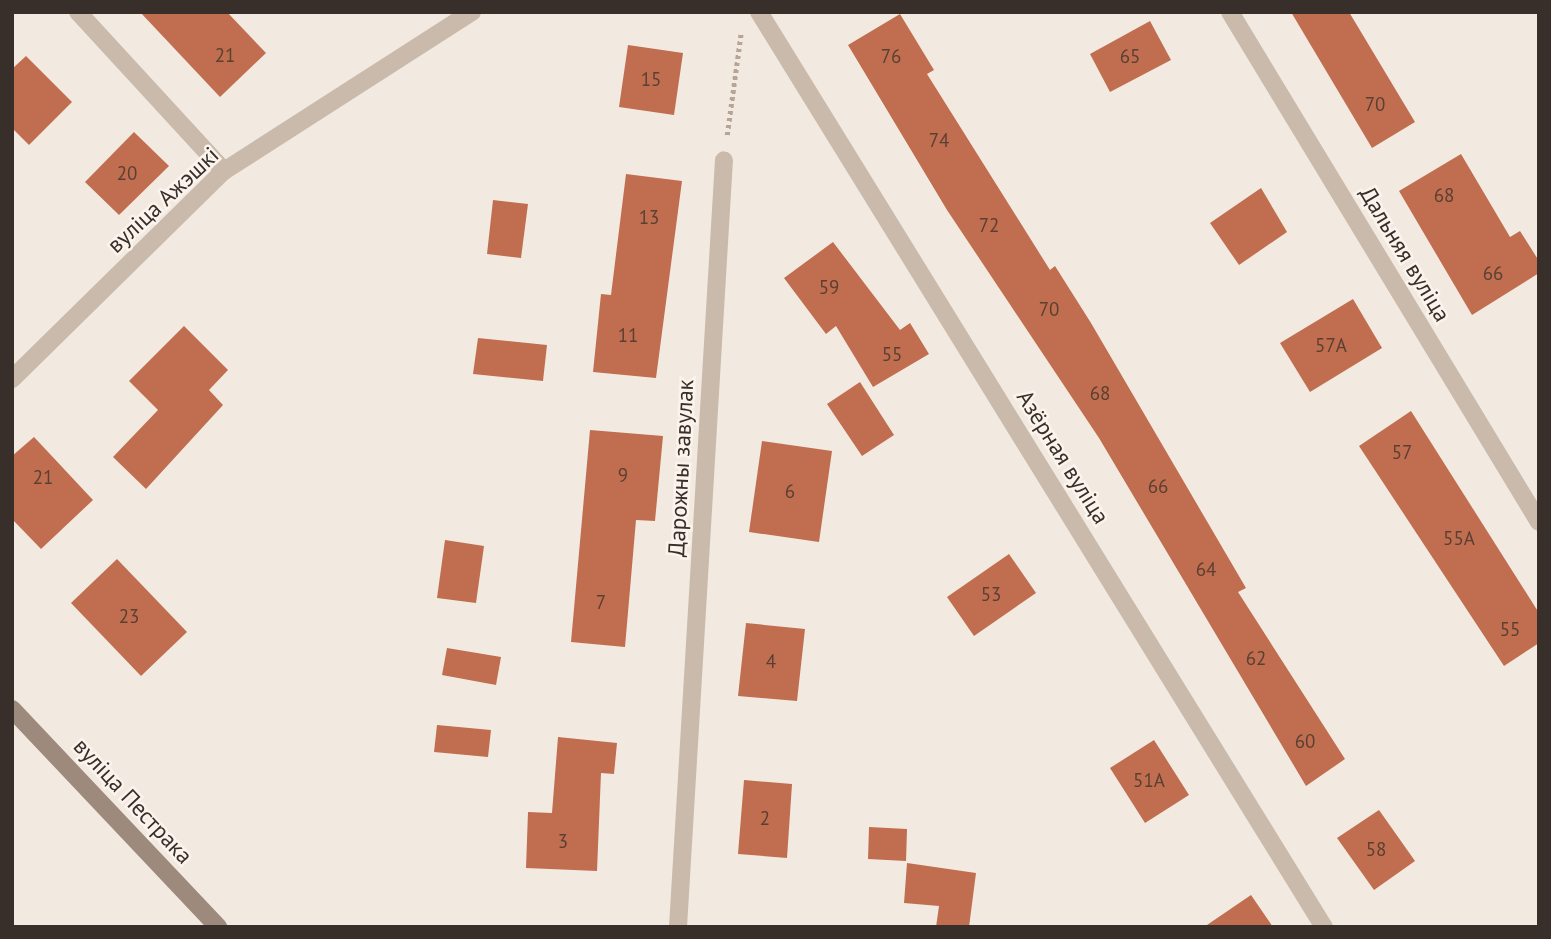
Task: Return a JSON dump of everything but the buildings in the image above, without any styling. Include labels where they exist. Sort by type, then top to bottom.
[{"type":"street","points":[[78,12],[224,171]]},
{"type":"street","name":"вуліца Ажэшкі","points":[[12,379],[224,171],[472,12]]},
{"type":"street","name":"Азёрная вуліца","points":[[759,12],[1324,927]]},
{"type":"street","name":"Дальняя вуліца","points":[[1230,12],[1539,522]]},
{"type":"street","name":"Дарожны завулак","points":[[678,927],[723,160]]},
{"type":"street","name":"вуліца Пестрака","points":[[12,709],[218,927]]},
{"type":"path","points":[[723,160],[742,26]]}]
